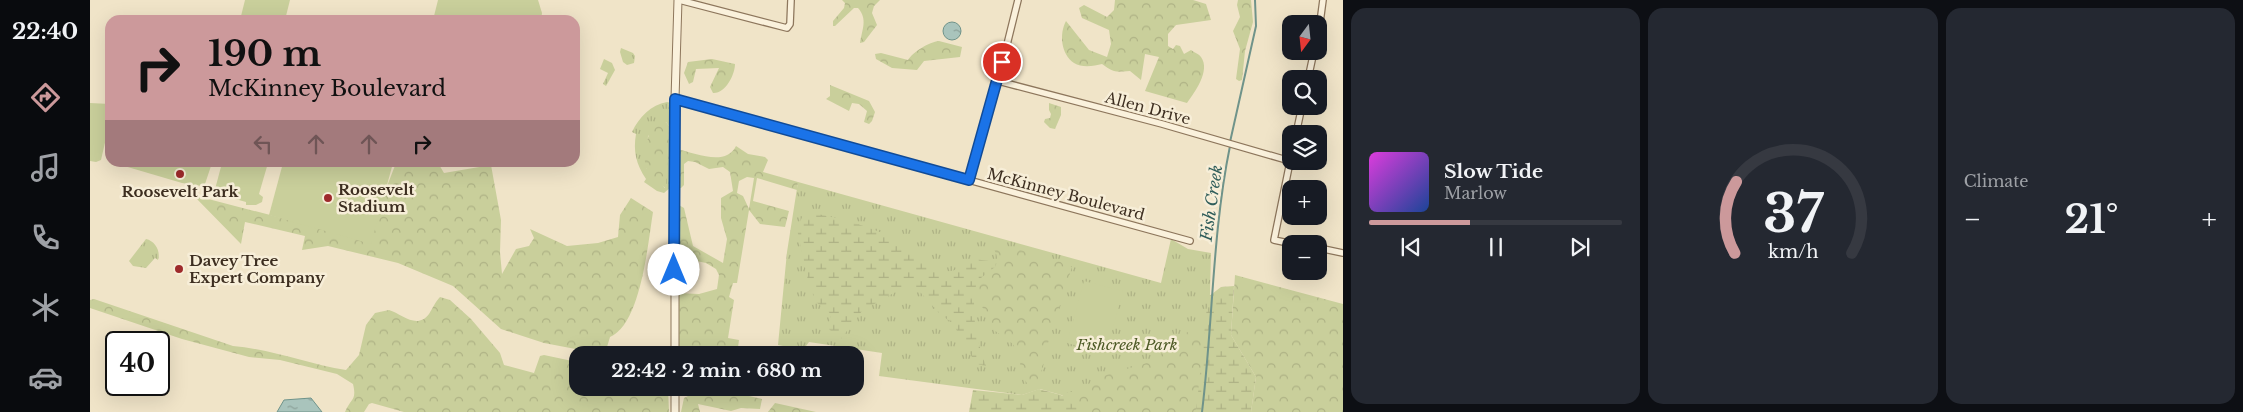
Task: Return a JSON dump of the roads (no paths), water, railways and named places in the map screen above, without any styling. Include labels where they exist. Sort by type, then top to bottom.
[{"type":"street","points":[[675,346],[675,99],[678,0],[787,28],[790,24],[791,0]]},
{"type":"street","points":[[969,180],[998,80],[1018,0]]},
{"type":"street","points":[[1321,15],[1323,0]]},
{"type":"street","name":"Allen Drive","points":[[998,80],[1224,143],[1282,157]]},
{"type":"street","name":"McKinney Boulevard","points":[[675,99],[1190,241]]},
{"type":"street","points":[[1282,242],[1274,240],[1289,170]]},
{"type":"street","points":[[1327,250],[1343,253]]},
{"type":"street","points":[[675,396],[675,412]]},
{"type":"water","points":[[948,22],[956,22],[961,27],[959,38],[948,40],[943,35],[943,27]]},
{"type":"water","points":[[311,398],[322,412],[277,412],[284,400]]},
{"type":"waterway","name":"Fish Creek","points":[[1230,142],[1256,26],[1255,0]]},
{"type":"waterway","name":"Fish Creek","points":[[1202,412],[1216,245],[1230,146]]},
{"type":"place","name":"Roosevelt Park","points":[[180,174]]},
{"type":"place","name":"Roosevelt Stadium","points":[[328,198]]},
{"type":"place","name":"Davey Tree Expert Company","points":[[179,269]]},
{"type":"park label","name":"Fishcreek Park","points":[[1127,344]]}]
